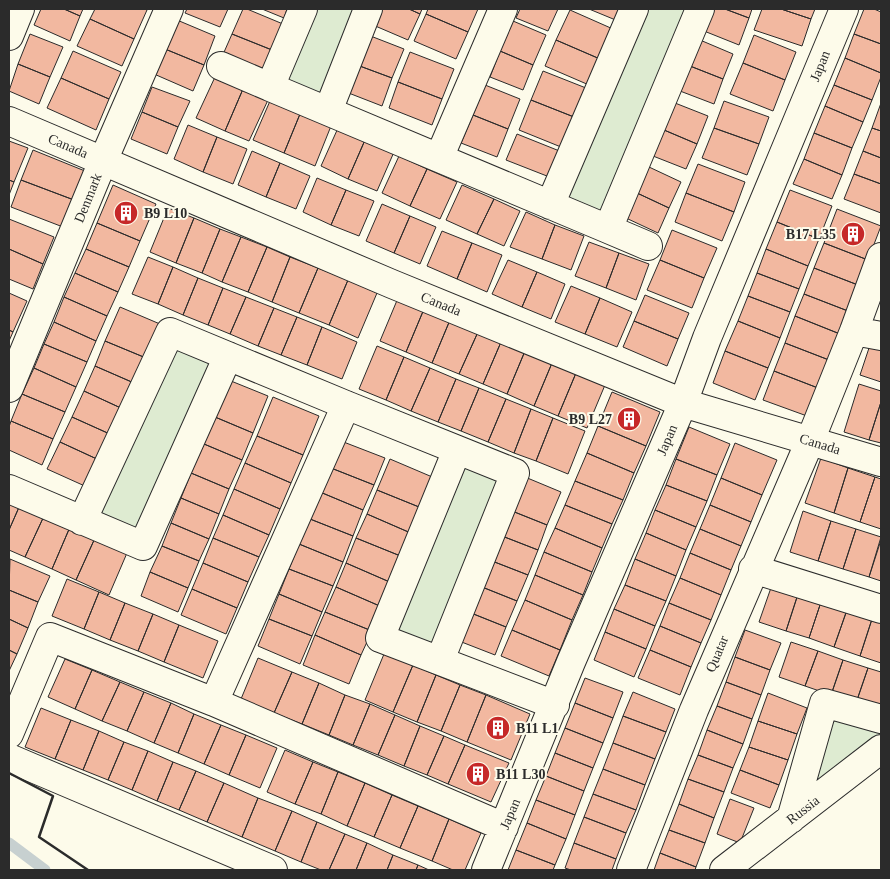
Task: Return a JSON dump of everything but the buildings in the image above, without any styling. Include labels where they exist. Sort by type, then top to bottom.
[{"type":"street","points":[[9,36],[20,9]]},
{"type":"street","name":"Denmark","points":[[9,388],[103,161],[169,9]]},
{"type":"street","points":[[270,86],[303,9]]},
{"type":"street","points":[[328,111],[368,9]]},
{"type":"street","points":[[439,158],[503,9]]},
{"type":"street","points":[[550,204],[634,9]]},
{"type":"street","points":[[608,229],[700,9]]},
{"type":"street","name":"Japan","points":[[486,870],[683,403],[710,330],[844,9]]},
{"type":"street","points":[[221,66],[648,246]]},
{"type":"street","name":"Canada","points":[[9,121],[392,284],[683,403],[881,462]]},
{"type":"street","name":"Quatar","points":[[631,870],[694,710],[753,569],[810,441],[881,257]]},
{"type":"street","points":[[854,331],[881,336]]},
{"type":"street","points":[[82,521],[170,332],[515,473],[440,660]]},
{"type":"street","points":[[9,489],[143,546],[228,356]]},
{"type":"street","points":[[214,702],[346,405]]},
{"type":"street","points":[[457,450],[380,638],[555,705]]},
{"type":"street","points":[[753,569],[881,609]]},
{"type":"street","points":[[9,734],[50,637],[214,702],[504,827]]},
{"type":"street","points":[[790,819],[824,703],[881,719]]},
{"type":"street","name":"Russia","points":[[724,870],[881,750]]},
{"type":"street","points":[[9,758],[273,870]]},
{"type":"green space","points":[[303,9],[368,9],[328,111],[270,87]]},
{"type":"green space","points":[[634,9],[700,9],[608,229],[550,205]]},
{"type":"green space","points":[[171,332],[228,356],[143,546],[82,521]]},
{"type":"green space","points":[[457,450],[515,473],[440,660],[380,638]]},
{"type":"green space","points":[[824,703],[881,719],[881,749],[791,819]]},
{"type":"waterway","points":[[9,843],[45,870]]},
{"type":"wall","points":[[9,773],[53,796],[39,837],[88,870]]},
{"type":"place","name":"B9 L10","points":[[126,213]]},
{"type":"place","name":"B17 L35","points":[[853,234]]},
{"type":"place","name":"B9 L27","points":[[629,419]]},
{"type":"place","name":"B11 L1","points":[[498,728]]},
{"type":"place","name":"B11 L30","points":[[478,774]]}]
